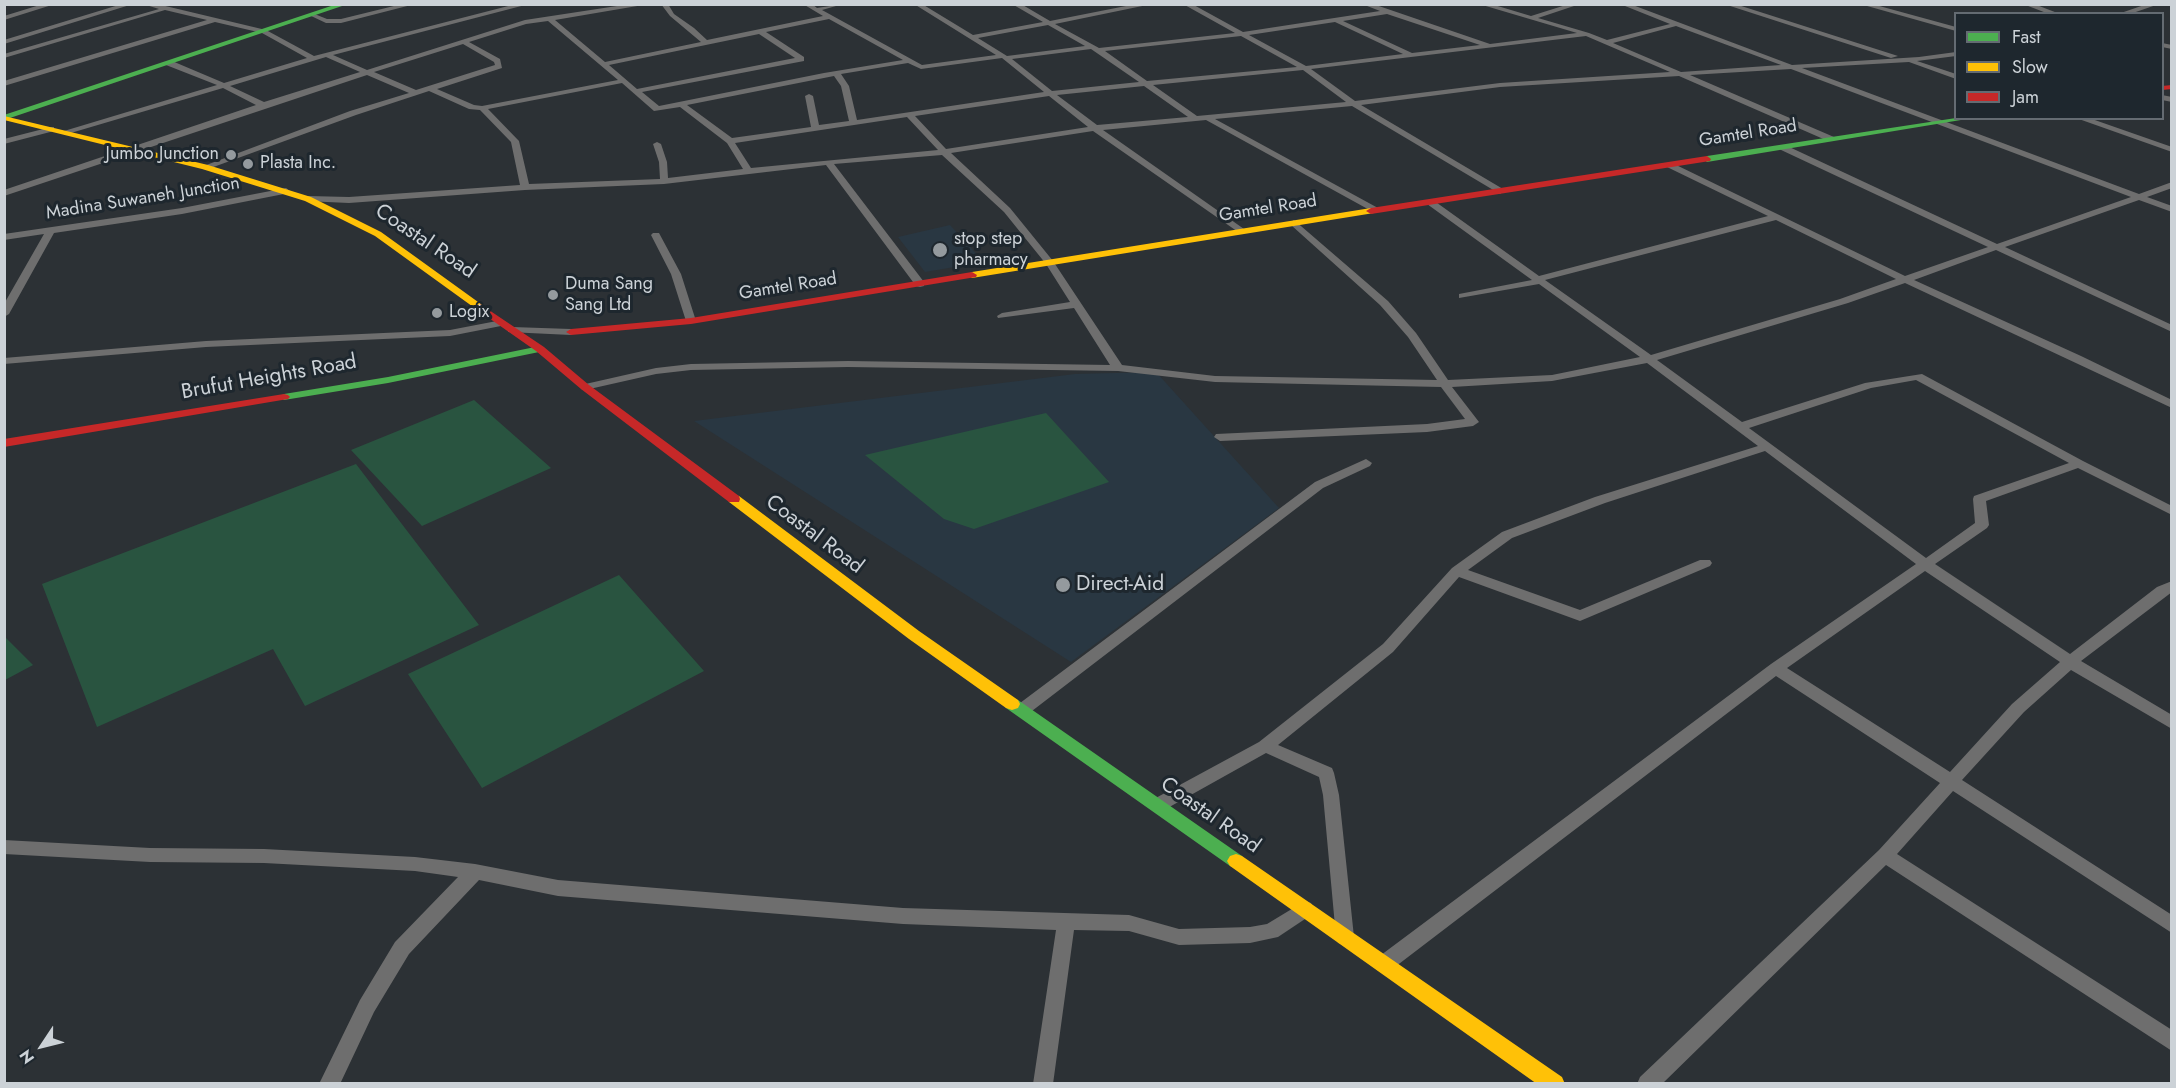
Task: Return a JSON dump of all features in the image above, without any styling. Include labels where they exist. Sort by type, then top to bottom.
[{"type":"street","points":[[4,18],[52,4]]},
{"type":"street","points":[[6,40],[130,4]]},
{"type":"street","points":[[146,4],[264,32],[313,58]]},
{"type":"street","points":[[312,15],[326,21],[341,21],[412,4]]},
{"type":"street","points":[[501,4],[525,22]]},
{"type":"street","points":[[68,133],[313,58],[526,4]]},
{"type":"street","points":[[4,193],[263,105],[525,22],[646,4]]},
{"type":"street","points":[[664,4],[672,15],[692,28],[705,42]]},
{"type":"street","points":[[806,4],[921,67],[1090,46]]},
{"type":"street","points":[[815,10],[840,4]]},
{"type":"street","points":[[917,4],[1005,57],[1095,128],[1241,231]]},
{"type":"street","points":[[1015,4],[1098,50],[1196,119]]},
{"type":"street","points":[[974,37],[1149,4]]},
{"type":"street","points":[[1186,4],[1305,68],[1353,104],[1500,191]]},
{"type":"street","points":[[1365,4],[1489,46]]},
{"type":"street","points":[[1482,4],[1587,34],[1831,140]]},
{"type":"street","points":[[1531,18],[1577,4]]},
{"type":"street","points":[[1623,4],[2172,209]]},
{"type":"street","points":[[1727,4],[1954,76]]},
{"type":"street","points":[[1863,4],[1954,28]]},
{"type":"street","points":[[2026,4],[2051,12]]},
{"type":"street","points":[[2128,12],[2156,4]]},
{"type":"street","points":[[4,118],[264,32],[335,5]]},
{"type":"street","points":[[4,56],[164,9]]},
{"type":"street","points":[[1098,50],[1243,34],[1386,12]]},
{"type":"street","points":[[604,64],[829,17]]},
{"type":"street","points":[[550,19],[657,108],[908,61]]},
{"type":"street","points":[[4,84],[213,20]]},
{"type":"street","points":[[1336,20],[1412,56]]},
{"type":"street","points":[[1607,42],[1676,24]]},
{"type":"street","points":[[636,91],[801,58],[760,31]]},
{"type":"street","points":[[730,141],[1051,93],[1305,68],[1587,34]]},
{"type":"street","points":[[205,167],[414,92],[499,66],[497,61],[464,42]]},
{"type":"street","points":[[308,199],[349,200],[525,187],[664,181],[828,162],[944,152],[1095,128],[1353,104],[1500,85],[1919,59],[1954,54]]},
{"type":"street","points":[[327,55],[414,92]]},
{"type":"street","points":[[169,63],[224,85],[263,105]]},
{"type":"street","points":[[836,73],[845,86],[854,123]]},
{"type":"street","points":[[429,88],[472,107],[482,108],[623,81]]},
{"type":"street","points":[[809,96],[815,128]]},
{"type":"street","points":[[681,104],[730,141],[748,172]]},
{"type":"street","points":[[482,108],[515,141],[525,187]]},
{"type":"street","points":[[908,113],[944,152],[1007,210],[1050,263],[1118,368]]},
{"type":"street","name":"Coastal Road","points":[[4,118],[205,167],[286,192],[308,199],[356,221],[386,239],[540,349],[585,387],[820,566],[1158,806],[1555,1083]]},
{"type":"street","points":[[1209,119],[1375,210]]},
{"type":"street","name":"Gamtel Road","points":[[507,327],[571,332],[691,321],[1241,231],[1959,120]]},
{"type":"street","points":[[2086,120],[2172,150]]},
{"type":"street","points":[[4,142],[51,129]]},
{"type":"street","points":[[657,144],[663,162],[664,181]]},
{"type":"street","points":[[1782,147],[2172,329]]},
{"type":"street","points":[[828,162],[920,284]]},
{"type":"street","points":[[1670,165],[1904,279],[2077,358],[2172,405]]},
{"type":"street","points":[[585,387],[656,371],[848,364],[1118,368],[1215,379],[1444,384],[1552,378],[1649,359],[1844,301],[2172,184]]},
{"type":"street","name":"Madina Suwaneh Junction","points":[[4,237],[286,192]]},
{"type":"street","points":[[1430,202],[1649,359],[1925,564],[2070,662],[2172,723]]},
{"type":"street","points":[[1462,296],[1540,280],[1777,217]]},
{"type":"street","points":[[1220,437],[1427,428],[1473,422],[1444,384],[1412,334],[1384,303],[1294,223]]},
{"type":"street","points":[[4,314],[50,231]]},
{"type":"street","points":[[656,235],[676,274],[691,321]]},
{"type":"street","points":[[4,287],[21,284]]},
{"type":"street","points":[[1002,316],[1078,304]]},
{"type":"street","points":[[4,362],[206,344],[450,333],[507,327]]},
{"type":"street","name":"Brufut Heights Road","points":[[4,442],[388,380],[540,349]]},
{"type":"street","points":[[1740,427],[1869,385],[1918,376],[2079,464],[2172,511]]},
{"type":"street","points":[[1158,806],[1265,746],[1388,648],[1457,571],[1507,535],[1600,500],[1767,447]]},
{"type":"street","points":[[1022,710],[1319,484],[1366,463]]},
{"type":"street","points":[[1384,964],[1776,668],[1982,525],[1979,500],[2079,464]]},
{"type":"street","points":[[1457,571],[1580,616],[1704,563]]},
{"type":"street","points":[[1647,1083],[1885,855],[2018,708],[2070,662],[2162,590],[2172,585]]},
{"type":"street","points":[[1776,668],[2172,925]]},
{"type":"street","points":[[1265,746],[1326,773],[1331,795],[1345,937]]},
{"type":"street","points":[[4,847],[150,855],[264,856],[415,864],[570,889],[903,916],[1129,923],[1179,937],[1250,935],[1271,931],[1305,909]]},
{"type":"street","points":[[1885,855],[2172,1042]]},
{"type":"street","points":[[329,1083],[367,1006],[402,948],[475,872]]},
{"type":"street","points":[[1043,1083],[1066,922]]},
{"type":"shaded area","name":"stop step pharmacy","points":[[950,225],[984,262],[925,272],[898,237]]},
{"type":"shaded area","name":"Direct-Aid","points":[[1156,372],[1279,508],[1071,662],[694,421],[1075,374]]},
{"type":"green space","points":[[474,400],[551,468],[422,526],[351,450]]},
{"type":"green space","points":[[1046,413],[1109,482],[974,529],[944,519],[865,455]]},
{"type":"green space","points":[[356,464],[479,625],[305,706],[273,649],[97,727],[42,584]]},
{"type":"green space","points":[[619,575],[704,671],[482,788],[408,674]]},
{"type":"green space","points":[[4,636],[33,665],[5,680],[4,680]]},
{"type":"traffic: fast","points":[[4,118],[345,4]]},
{"type":"traffic: fast","points":[[1707,159],[1956,120]]},
{"type":"traffic: fast","points":[[284,397],[388,380],[540,349]]},
{"type":"traffic: fast","points":[[1012,704],[1236,861]]},
{"type":"traffic: slow","points":[[4,118],[205,167],[308,199],[378,234],[480,307]]},
{"type":"traffic: slow","points":[[972,275],[1371,211]]},
{"type":"traffic: slow","points":[[734,499],[914,635],[1012,704]]},
{"type":"traffic: slow","points":[[1236,861],[1555,1084]]},
{"type":"traffic: jam","points":[[2164,88],[2172,87]]},
{"type":"traffic: jam","points":[[1371,211],[1707,159]]},
{"type":"traffic: jam","points":[[571,332],[691,321],[972,275]]},
{"type":"traffic: jam","points":[[480,307],[540,349],[585,387],[734,499]]},
{"type":"traffic: jam","points":[[4,443],[284,397]]},
{"type":"place","name":"Jumbo Junction","points":[[231,155]]},
{"type":"place","name":"Plasta Inc.","points":[[248,164]]},
{"type":"place","name":"stop step pharmacy","points":[[940,250]]},
{"type":"place","name":"Duma Sang Sang Ltd","points":[[553,295]]},
{"type":"place","name":"Logix","points":[[437,313]]},
{"type":"place","name":"Direct-Aid","points":[[1063,585]]}]
